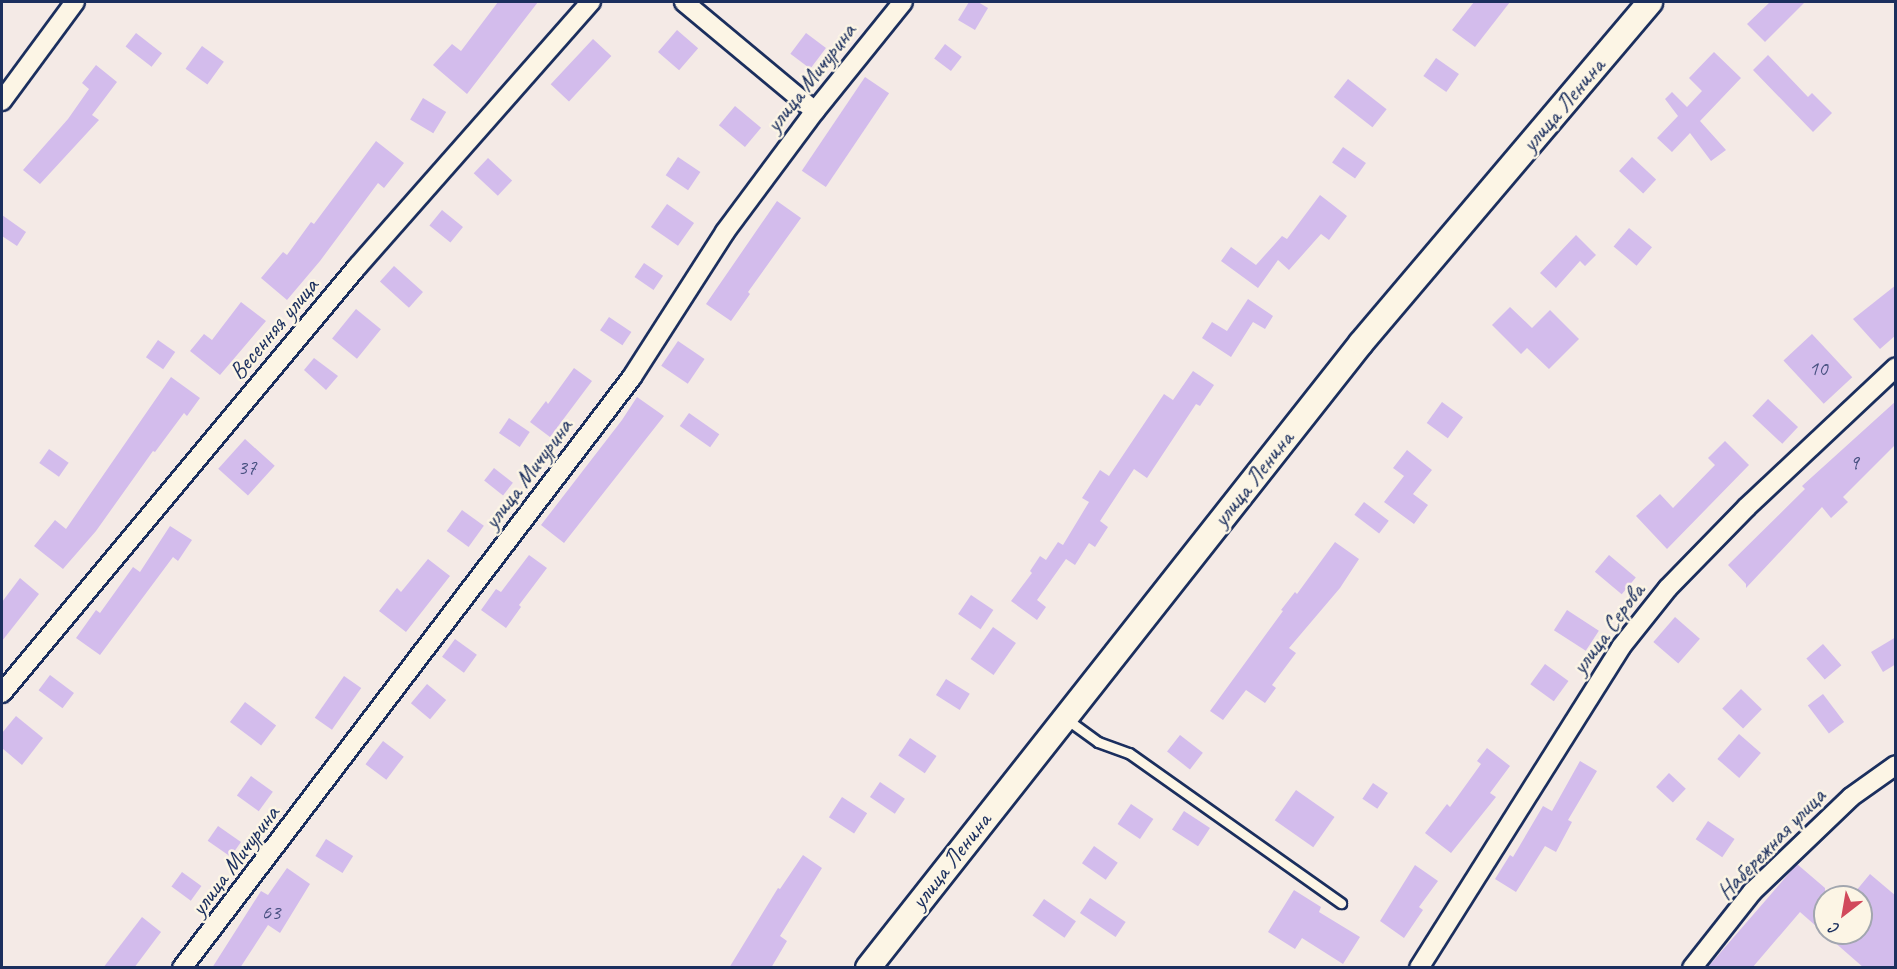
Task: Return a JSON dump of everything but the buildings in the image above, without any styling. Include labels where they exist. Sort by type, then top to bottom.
[{"type":"main road","name":"улица Ленина","points":[[868,968],[1361,343],[1650,2]]},
{"type":"street","points":[[2,101],[75,2]]},
{"type":"street","name":"Весенняя улица","points":[[2,693],[357,267],[591,2]]},
{"type":"street","points":[[684,2],[814,111]]},
{"type":"street","name":"улица Мичурина","points":[[182,968],[632,377],[724,232],[814,111],[903,2]]},
{"type":"street","name":"улица Серова","points":[[1419,968],[1628,638],[1668,588],[1715,540],[1896,367]]},
{"type":"street","name":"Набережная улица","points":[[1692,968],[1752,892],[1851,797],[1896,765]]},
{"type":"lane","points":[[1064,717],[1098,742],[1129,753],[1341,903]]}]
